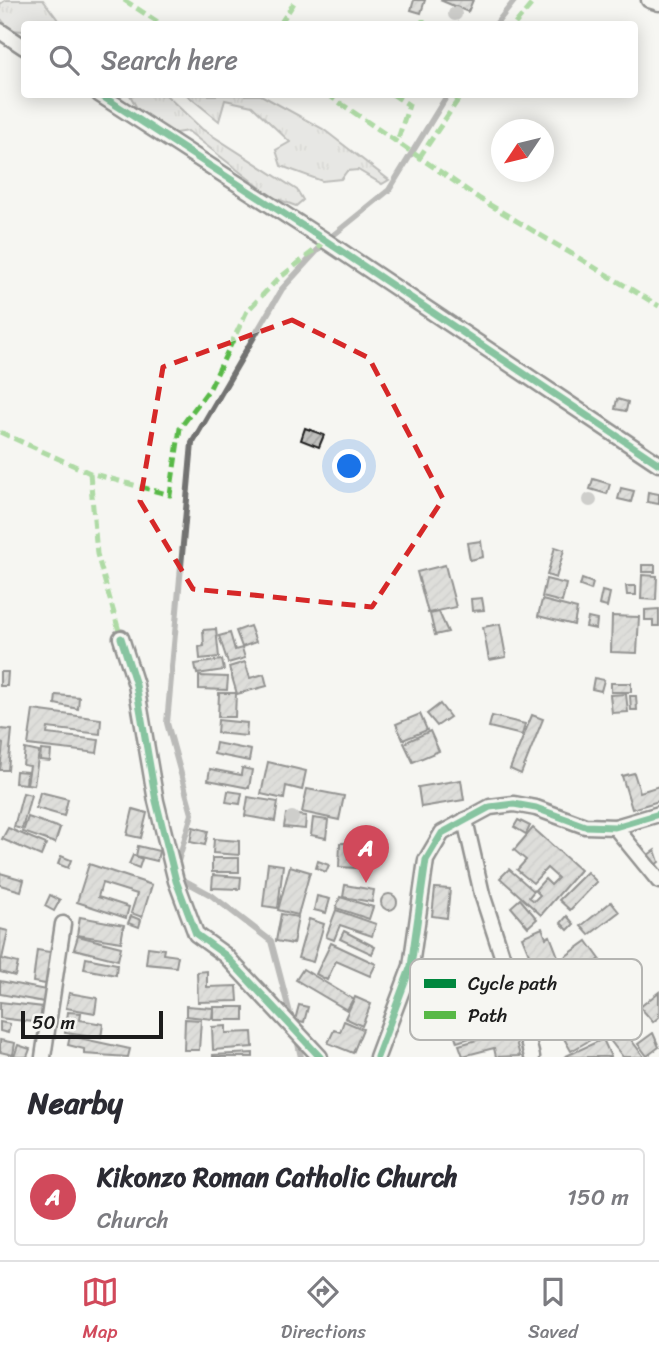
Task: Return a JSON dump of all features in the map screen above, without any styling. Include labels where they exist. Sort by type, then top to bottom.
[{"type":"street","points":[[649,0],[659,3]]},
{"type":"street","points":[[0,31],[21,45]]},
{"type":"street","points":[[105,98],[326,241],[659,464]]},
{"type":"street","points":[[121,638],[136,685],[156,801],[176,881],[196,934],[225,955],[320,1057]]},
{"type":"street","points":[[412,959],[426,860],[442,833],[490,807],[514,804],[536,808],[585,827],[615,827],[659,814]]},
{"type":"street","points":[[465,820],[482,894],[503,959]]},
{"type":"street","points":[[615,827],[659,881]]},
{"type":"street","points":[[43,1057],[63,924]]},
{"type":"street","points":[[377,1057],[410,969]]},
{"type":"highlighted area","points":[[292,320],[369,358],[443,499],[372,607],[193,589],[140,501],[163,367]]},
{"type":"green space","points":[[6,0],[43,0],[59,21],[21,21],[21,31],[10,30],[0,18],[0,4]]},
{"type":"green space","points":[[132,98],[169,98],[202,129],[297,190],[303,200],[296,206],[272,197],[188,131],[169,134],[143,120]]},
{"type":"green space","points":[[191,98],[266,98],[323,129],[389,180],[382,184],[358,170],[347,171],[341,179],[322,181],[281,166],[276,150],[290,142],[252,106],[225,100],[219,121]]},
{"type":"building","points":[[414,0],[425,0],[421,13],[411,10]]},
{"type":"building","points":[[440,0],[473,0],[468,12]]},
{"type":"building","points":[[617,399],[628,402],[626,411],[615,409]]},
{"type":"building","points":[[305,428],[324,435],[319,447],[301,440]]},
{"type":"building","points":[[593,479],[610,484],[607,494],[590,489]]},
{"type":"building","points":[[621,488],[634,491],[631,502],[618,499]]},
{"type":"building","points":[[648,492],[659,494],[659,504],[647,502]]},
{"type":"building","points":[[481,541],[483,557],[470,560],[467,543]]},
{"type":"building","points":[[555,547],[564,550],[556,578],[547,575]]},
{"type":"building","points":[[445,565],[456,607],[428,613],[417,572]]},
{"type":"building","points":[[642,565],[655,565],[655,572],[642,572]]},
{"type":"building","points":[[642,575],[657,576],[656,600],[641,599]]},
{"type":"building","points":[[546,579],[566,584],[562,602],[542,597]]},
{"type":"building","points":[[582,579],[593,583],[591,590],[580,586]]},
{"type":"building","points":[[626,586],[636,586],[636,595],[627,595]]},
{"type":"building","points":[[602,591],[610,593],[607,607],[599,605]]},
{"type":"building","points":[[482,598],[484,610],[472,611],[471,599]]},
{"type":"building","points":[[542,600],[577,609],[574,625],[538,616]]},
{"type":"building","points":[[659,609],[659,626],[653,626],[653,620],[645,620],[645,610]]},
{"type":"building","points":[[439,612],[448,632],[435,635],[430,614]]},
{"type":"building","points":[[612,616],[639,617],[637,653],[611,652]]},
{"type":"building","points":[[588,618],[597,620],[596,629],[586,627]]},
{"type":"building","points":[[500,624],[506,657],[489,660],[483,627]]},
{"type":"building","points":[[250,626],[256,642],[242,647],[236,631]]},
{"type":"building","points":[[216,629],[219,657],[200,659],[199,647],[204,646],[203,630]]},
{"type":"building","points":[[230,633],[235,650],[242,648],[245,658],[228,663],[219,636]]},
{"type":"building","points":[[222,660],[224,670],[197,674],[195,664]]},
{"type":"building","points":[[245,662],[250,678],[264,674],[267,686],[237,694],[229,667]]},
{"type":"building","points":[[0,672],[8,672],[7,686],[0,686]]},
{"type":"building","points":[[199,676],[228,677],[227,690],[199,689]]},
{"type":"building","points":[[594,678],[604,680],[601,691],[592,689]]},
{"type":"building","points":[[611,683],[631,683],[631,692],[611,692]]},
{"type":"building","points":[[219,693],[236,693],[235,717],[218,717]]},
{"type":"building","points":[[626,694],[628,712],[612,713],[610,695]]},
{"type":"building","points":[[56,695],[79,697],[78,709],[55,704]]},
{"type":"building","points":[[630,696],[636,696],[637,710],[631,710]]},
{"type":"building","points":[[440,704],[450,717],[437,726],[427,714]]},
{"type":"building","points":[[33,710],[101,719],[100,734],[48,728],[47,734],[99,740],[97,753],[28,745]]},
{"type":"building","points":[[420,714],[427,730],[403,740],[396,724]]},
{"type":"building","points":[[532,715],[543,719],[521,774],[510,769]]},
{"type":"building","points":[[492,716],[525,724],[522,735],[489,727]]},
{"type":"building","points":[[218,720],[247,723],[246,736],[217,733]]},
{"type":"building","points":[[0,729],[12,730],[8,770],[0,770],[3,744],[0,743]]},
{"type":"building","points":[[430,731],[439,751],[413,762],[404,743]]},
{"type":"building","points":[[216,743],[251,750],[249,761],[214,754]]},
{"type":"building","points":[[25,749],[39,752],[34,785],[27,784],[30,766],[23,765]]},
{"type":"building","points":[[41,750],[51,751],[50,761],[40,760]]},
{"type":"building","points":[[268,762],[306,771],[302,790],[286,786],[284,799],[261,794]]},
{"type":"building","points":[[242,768],[252,770],[249,788],[208,780],[210,769],[241,775]]},
{"type":"building","points":[[16,771],[27,772],[26,784],[15,783]]},
{"type":"building","points":[[634,773],[640,792],[659,786],[659,801],[632,809],[622,776]]},
{"type":"building","points":[[461,780],[464,800],[421,807],[418,787]]},
{"type":"building","points":[[307,789],[344,796],[339,820],[302,812]]},
{"type":"building","points":[[228,791],[242,793],[240,804],[226,802]]},
{"type":"building","points":[[40,792],[68,799],[64,816],[36,808]]},
{"type":"building","points":[[23,793],[31,795],[22,829],[14,827]]},
{"type":"building","points":[[248,797],[278,802],[275,821],[245,816]]},
{"type":"building","points":[[133,809],[147,813],[141,838],[127,835]]},
{"type":"building","points":[[286,814],[306,816],[305,829],[284,827]]},
{"type":"building","points":[[28,817],[60,828],[55,843],[23,832]]},
{"type":"building","points":[[313,818],[328,820],[326,838],[311,835]]},
{"type":"building","points":[[518,820],[530,826],[526,834],[514,827]]},
{"type":"building","points":[[193,827],[208,831],[205,845],[190,842]]},
{"type":"building","points":[[8,828],[46,844],[41,856],[2,839]]},
{"type":"building","points":[[533,828],[580,870],[541,915],[500,878],[509,869],[534,891],[529,897],[534,901],[540,895],[535,890],[545,879],[551,885],[558,878],[547,868],[533,883],[517,870],[526,860],[514,850]]},
{"type":"building","points":[[214,839],[239,841],[239,855],[213,853]]},
{"type":"building","points":[[340,843],[349,843],[348,859],[356,859],[356,868],[339,867]]},
{"type":"building","points":[[138,846],[159,851],[157,861],[136,856]]},
{"type":"building","points":[[350,846],[359,847],[358,857],[349,856]]},
{"type":"building","points":[[655,850],[659,862],[655,865],[648,855]]},
{"type":"building","points":[[133,855],[142,859],[139,868],[129,864]]},
{"type":"building","points":[[61,856],[71,860],[68,868],[58,864]]},
{"type":"building","points":[[212,858],[239,858],[239,872],[212,872]]},
{"type":"building","points":[[318,861],[329,865],[326,872],[316,868]]},
{"type":"building","points":[[268,863],[283,865],[278,908],[263,906]]},
{"type":"building","points":[[89,864],[152,885],[142,917],[131,913],[137,894],[102,883],[98,897],[129,907],[126,918],[77,902]]},
{"type":"building","points":[[290,866],[310,872],[298,915],[278,910]]},
{"type":"building","points":[[587,872],[597,882],[570,910],[559,900]]},
{"type":"building","points":[[0,873],[24,880],[21,891],[0,885]]},
{"type":"building","points":[[213,875],[241,877],[240,889],[212,888]]},
{"type":"building","points":[[345,885],[374,890],[372,902],[343,897]]},
{"type":"building","points":[[435,888],[450,889],[447,918],[432,916]]},
{"type":"building","points":[[389,894],[395,896],[395,908],[389,910],[383,908],[381,902],[383,896]]},
{"type":"building","points":[[50,895],[60,900],[54,911],[45,906]]},
{"type":"building","points":[[317,896],[330,899],[326,913],[314,910]]},
{"type":"building","points":[[340,897],[373,907],[369,919],[336,908]]},
{"type":"building","points":[[520,899],[537,919],[528,927],[511,907]]},
{"type":"building","points":[[611,902],[619,912],[589,935],[581,926]]},
{"type":"building","points":[[336,910],[376,924],[372,936],[340,925],[334,940],[326,937]]},
{"type":"building","points":[[281,914],[298,917],[293,944],[276,941]]},
{"type":"building","points":[[131,916],[141,920],[139,927],[128,923]]},
{"type":"building","points":[[567,916],[574,924],[568,930],[561,923]]},
{"type":"building","points":[[80,917],[124,925],[121,942],[77,935]]},
{"type":"building","points":[[309,919],[324,924],[313,962],[298,958]]},
{"type":"building","points":[[542,928],[546,938],[550,936],[559,959],[531,959],[522,937]]},
{"type":"building","points":[[0,929],[8,931],[2,959],[18,963],[15,976],[0,972]]},
{"type":"building","points":[[344,931],[375,947],[372,954],[340,939]]},
{"type":"building","points":[[78,936],[121,947],[118,960],[74,949]]},
{"type":"building","points":[[587,941],[600,959],[562,959]]},
{"type":"building","points":[[331,943],[376,964],[370,976],[336,961],[327,980],[316,974]]},
{"type":"building","points":[[148,947],[164,949],[163,954],[178,956],[176,967],[146,964]]},
{"type":"building","points":[[37,950],[50,952],[46,984],[33,982]]},
{"type":"building","points":[[86,958],[117,964],[116,975],[84,969]]},
{"type":"building","points":[[303,969],[353,999],[347,1010],[296,980]]},
{"type":"building","points":[[207,971],[207,987],[237,986],[238,1001],[198,1002],[197,972]]},
{"type":"building","points":[[0,981],[46,990],[44,1002],[0,994]]},
{"type":"building","points":[[659,992],[659,1017],[653,1022],[642,1009],[642,1005]]},
{"type":"building","points":[[69,993],[97,998],[95,1013],[66,1008]]},
{"type":"building","points":[[355,997],[371,1004],[362,1026],[345,1018]]},
{"type":"building","points":[[0,1002],[43,1007],[41,1023],[0,1018]]},
{"type":"building","points":[[299,1005],[308,1007],[304,1022],[295,1020]]},
{"type":"building","points":[[186,1006],[213,1008],[212,1019],[186,1016]]},
{"type":"building","points":[[214,1007],[244,1007],[244,1020],[214,1020]]},
{"type":"building","points":[[68,1012],[81,1013],[80,1020],[103,1024],[101,1038],[65,1033]]},
{"type":"building","points":[[185,1019],[201,1020],[199,1050],[184,1050]]},
{"type":"building","points":[[344,1021],[363,1029],[353,1053],[328,1043],[334,1030],[340,1032]]},
{"type":"building","points":[[0,1022],[10,1024],[8,1033],[0,1031]]},
{"type":"building","points":[[226,1026],[226,1033],[252,1032],[253,1047],[213,1050],[212,1027]]},
{"type":"building","points":[[653,1033],[659,1047],[647,1056],[638,1044]]},
{"type":"building","points":[[70,1036],[130,1049],[128,1057],[84,1054],[84,1049],[68,1045]]},
{"type":"building","points":[[0,1040],[15,1043],[13,1055],[0,1052]]},
{"type":"building","points":[[477,1040],[516,1040],[520,1056],[496,1057],[494,1048],[463,1056],[459,1045]]},
{"type":"building","points":[[565,1040],[590,1040],[571,1051]]},
{"type":"building","points":[[603,1040],[611,1057],[564,1057]]},
{"type":"building","points":[[610,1040],[631,1040],[644,1057],[623,1057]]},
{"type":"building","points":[[18,1045],[30,1049],[27,1057],[14,1057]]},
{"type":"building","points":[[253,1053],[253,1057],[213,1057],[213,1055]]},
{"type":"waterway","points":[[498,21],[515,0]]},
{"type":"waterway","points":[[292,1021],[271,941],[211,895],[174,875],[192,814],[167,723],[192,443],[282,289],[326,241],[389,190],[446,98]]},
{"type":"waterway","points":[[296,1035],[301,1057]]},
{"type":"marked path","points":[[124,0],[156,21]]},
{"type":"marked path","points":[[282,21],[296,0]]},
{"type":"marked path","points":[[518,21],[535,0]]},
{"type":"marked path","points":[[333,98],[480,199],[659,306]]},
{"type":"marked path","points":[[397,142],[409,105],[398,98]]},
{"type":"marked path","points":[[419,158],[459,98]]},
{"type":"marked path","points":[[0,432],[90,473],[170,495],[180,428],[210,388],[247,311],[277,280],[326,241]]},
{"type":"marked path","points":[[90,473],[97,554],[121,638]]},
{"type":"cycle path","points":[[105,98],[326,241],[659,464]]},
{"type":"cycle path","points":[[121,638],[136,685],[156,801],[176,881],[196,934],[225,955],[320,1057]]},
{"type":"cycle path","points":[[412,959],[426,860],[442,833],[490,807],[514,804],[536,808],[585,826],[615,827],[659,814]]},
{"type":"cycle path","points":[[377,1057],[410,969]]},
{"type":"place","name":"Kikonzo Roman Catholic Church","points":[[366,883]]}]
